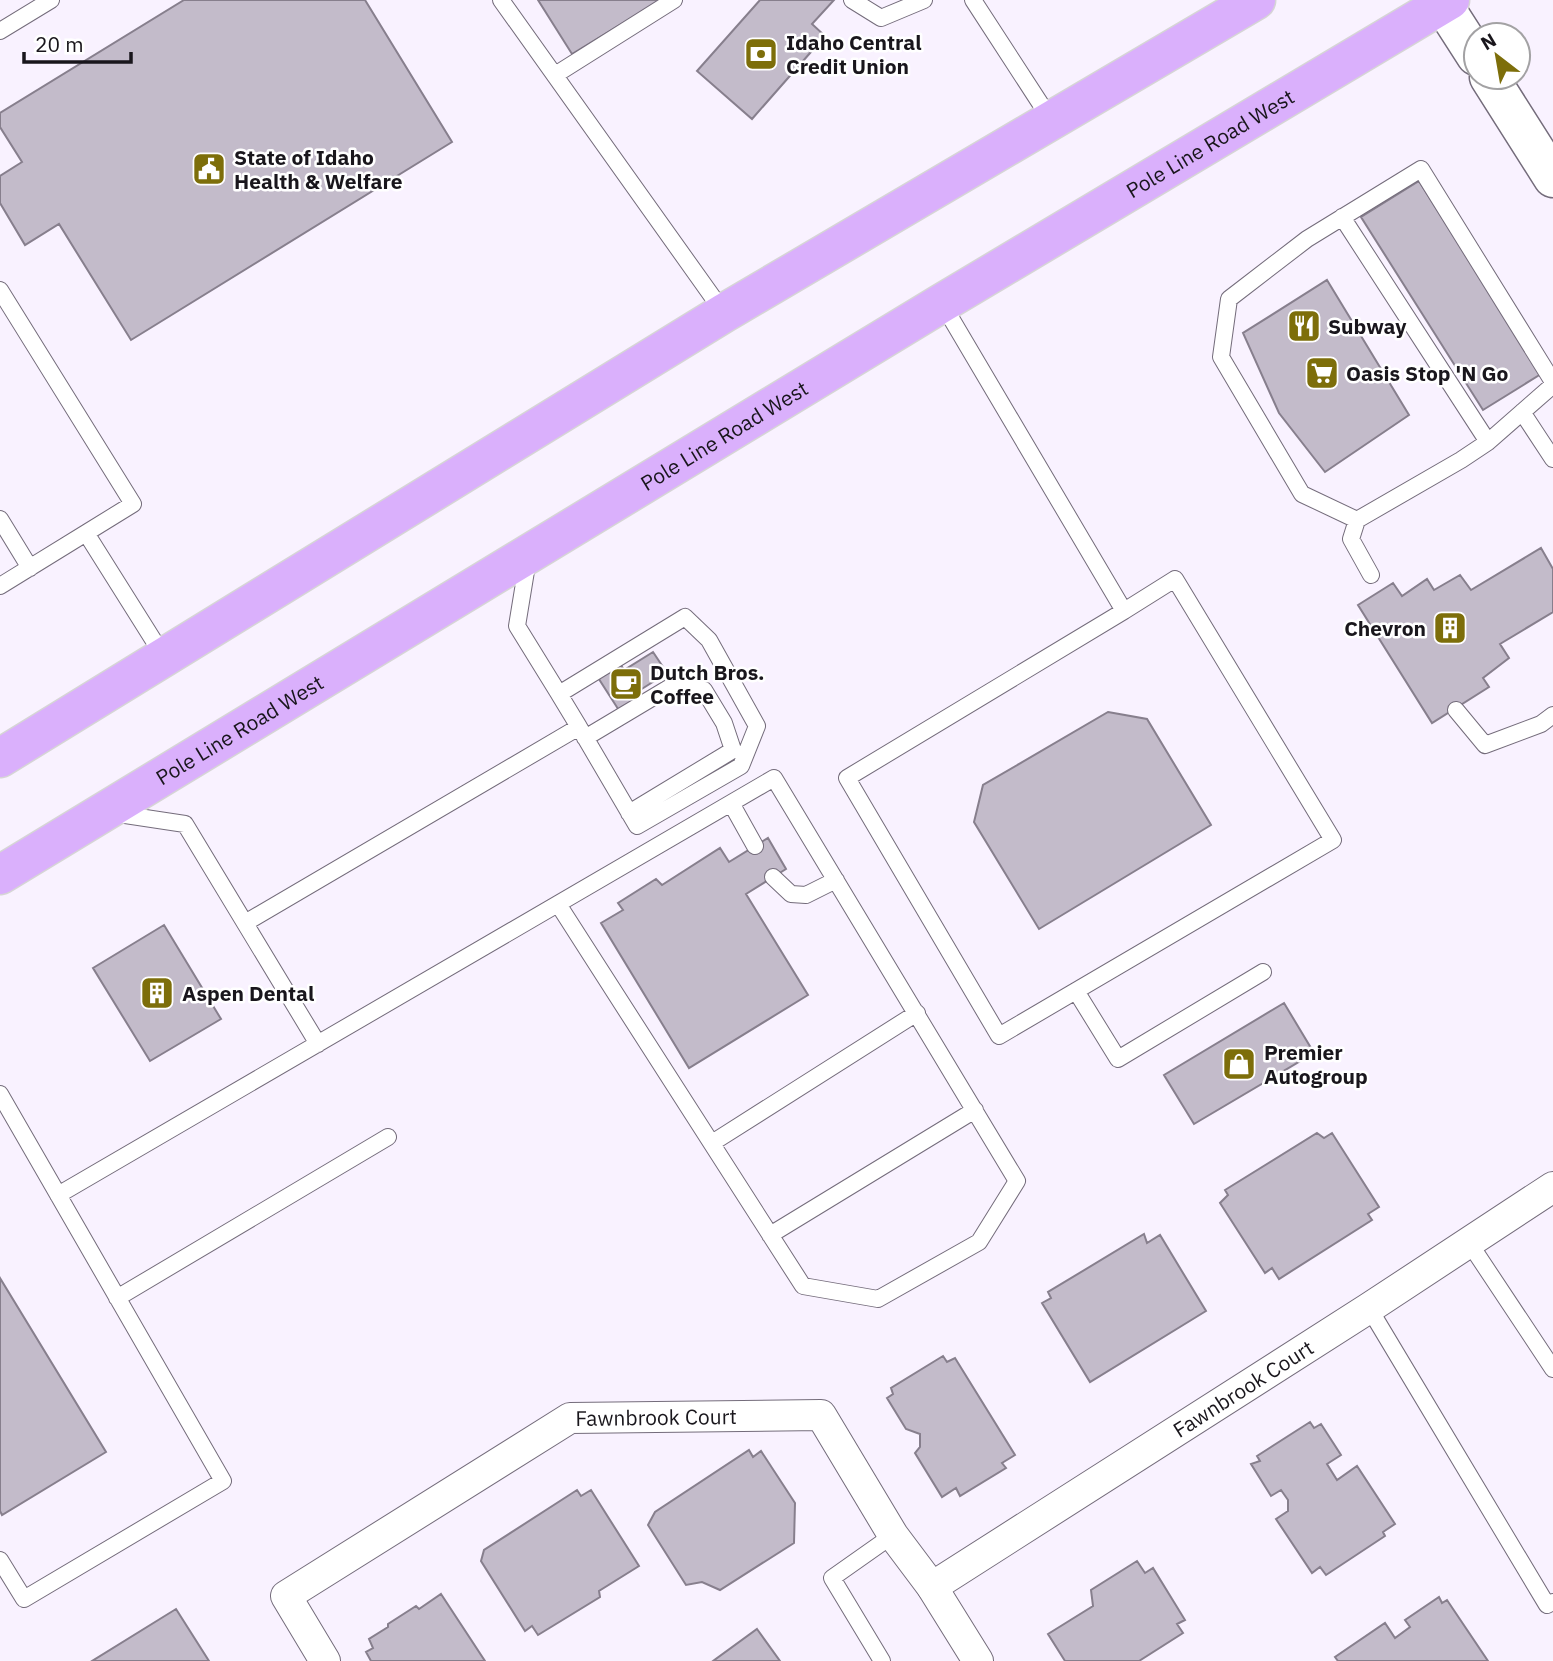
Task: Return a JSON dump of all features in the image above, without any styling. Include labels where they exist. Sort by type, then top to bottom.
[{"type":"highway","points":[[0,758],[724,313],[1256,0]]},
{"type":"highway","name":"Pole Line Road West","points":[[0,875],[1444,1]]},
{"type":"street","points":[[1444,1],[1462,32]]},
{"type":"street","points":[[1498,91],[1553,178]]},
{"type":"street","name":"Fawnbrook Court","points":[[932,1587],[1553,1187]]},
{"type":"street","name":"Fawnbrook Court","points":[[325,1661],[286,1596],[570,1418],[821,1415],[893,1535],[932,1587],[978,1661]]},
{"type":"lane","points":[[0,31],[51,0]]},
{"type":"lane","points":[[502,0],[724,313]]},
{"type":"lane","points":[[555,75],[674,0]]},
{"type":"lane","points":[[852,0],[881,18],[924,0]]},
{"type":"lane","points":[[973,0],[1051,120]]},
{"type":"lane","points":[[1357,520],[1302,494],[1221,357],[1229,299],[1307,239],[1421,169],[1553,383],[1488,442],[1357,520],[1351,539],[1371,575]]},
{"type":"lane","points":[[1342,217],[1488,442]]},
{"type":"lane","points":[[0,290],[132,504],[0,586]]},
{"type":"lane","points":[[942,303],[1124,611]]},
{"type":"lane","points":[[1522,412],[1553,459]]},
{"type":"lane","points":[[0,519],[30,568]]},
{"type":"lane","points":[[86,533],[164,657]]},
{"type":"lane","points":[[529,553],[517,626],[652,850]]},
{"type":"lane","points":[[1175,579],[1333,840],[999,1036],[847,778],[1124,611],[1175,579]]},
{"type":"lane","points":[[559,694],[685,617],[709,640],[757,726],[741,766],[633,819]]},
{"type":"lane","points":[[245,923],[582,732],[677,682],[704,690],[724,723],[733,750],[633,819]]},
{"type":"lane","points":[[1455,710],[1485,745],[1541,724],[1553,715]]},
{"type":"lane","points":[[58,1195],[774,778],[1017,1181],[979,1242],[878,1299],[803,1286],[558,904]]},
{"type":"lane","points":[[731,803],[755,846]]},
{"type":"lane","points":[[103,812],[186,824],[318,1044]]},
{"type":"lane","points":[[773,877],[791,894],[806,895],[836,880]]},
{"type":"lane","points":[[1076,991],[1118,1059],[1263,972]]},
{"type":"lane","points":[[712,1143],[916,1013]]},
{"type":"lane","points":[[0,1094],[223,1481],[24,1599],[0,1560]]},
{"type":"lane","points":[[770,1235],[975,1110]]},
{"type":"lane","points":[[117,1298],[388,1137]]},
{"type":"lane","points":[[1468,1241],[1553,1369]]},
{"type":"lane","points":[[1368,1308],[1547,1605],[1553,1602]]},
{"type":"lane","points":[[882,1661],[832,1578],[893,1535]]},
{"type":"building","name":"State of Idaho Health & Welfare","points":[[184,0],[365,0],[452,142],[131,340],[59,224],[25,245],[0,203],[0,176],[22,162],[0,127],[0,113]]},
{"type":"building","points":[[538,0],[661,0],[572,54]]},
{"type":"building","name":"Idaho Central Credit Union","points":[[760,0],[834,0],[812,24],[825,36],[752,119],[697,71]]},
{"type":"building","points":[[1419,181],[1541,374],[1483,410],[1361,217]]},
{"type":"building","name":"Oasis Stop 'N Go","points":[[1327,280],[1409,415],[1325,472],[1279,413],[1243,333]]},
{"type":"building","name":"Chevron","points":[[1541,548],[1553,569],[1553,612],[1500,644],[1509,658],[1483,678],[1489,687],[1432,723],[1358,605],[1393,583],[1402,596],[1427,579],[1434,590],[1460,575],[1471,590]]},
{"type":"building","name":"Dutch Bros. Coffee","points":[[653,652],[667,673],[637,692],[641,699],[620,712],[597,676],[619,662],[624,670]]},
{"type":"building","points":[[1108,712],[1147,719],[1211,825],[1039,929],[974,822],[983,785]]},
{"type":"building","points":[[768,838],[786,869],[746,894],[808,995],[689,1068],[601,923],[623,910],[618,903],[656,879],[662,885],[720,848],[729,862]]},
{"type":"building","name":"Aspen Dental","points":[[164,925],[221,1019],[150,1061],[93,968]]},
{"type":"building","name":"Premier Autogroup","points":[[1284,1003],[1314,1053],[1194,1124],[1164,1075]]},
{"type":"building","points":[[1317,1133],[1324,1138],[1332,1133],[1379,1207],[1368,1214],[1372,1220],[1279,1279],[1272,1268],[1265,1273],[1220,1203],[1228,1195],[1225,1190]]},
{"type":"building","points":[[1144,1234],[1147,1243],[1160,1235],[1206,1311],[1090,1382],[1042,1303],[1051,1298],[1048,1292]]},
{"type":"building","points":[[0,1278],[106,1452],[2,1515],[0,1511]]},
{"type":"building","points":[[943,1356],[947,1362],[955,1358],[1015,1455],[1002,1463],[1006,1468],[960,1496],[956,1488],[942,1497],[915,1453],[920,1447],[920,1434],[906,1429],[887,1398],[893,1394],[891,1388]]},
{"type":"building","points":[[1310,1422],[1314,1428],[1321,1424],[1341,1455],[1327,1464],[1337,1480],[1357,1466],[1395,1524],[1383,1532],[1385,1536],[1326,1575],[1320,1567],[1312,1573],[1276,1519],[1288,1511],[1288,1500],[1281,1490],[1271,1496],[1251,1464],[1260,1461],[1257,1456]]},
{"type":"building","points":[[749,1450],[753,1457],[761,1451],[795,1503],[794,1543],[720,1590],[702,1582],[686,1585],[648,1525],[655,1512]]},
{"type":"building","points":[[577,1490],[581,1496],[591,1490],[639,1566],[599,1591],[600,1597],[538,1635],[532,1626],[525,1631],[481,1561],[484,1550]]},
{"type":"building","points":[[1137,1561],[1145,1573],[1153,1568],[1185,1620],[1177,1624],[1183,1633],[1139,1661],[1065,1661],[1048,1634],[1093,1606],[1091,1590]]},
{"type":"building","points":[[441,1594],[485,1661],[371,1661],[366,1652],[373,1648],[369,1639],[416,1606],[419,1609]]},
{"type":"building","points":[[1439,1597],[1442,1603],[1447,1600],[1488,1661],[1338,1661],[1335,1657],[1385,1623],[1395,1638],[1410,1627],[1405,1620]]},
{"type":"building","points":[[176,1609],[209,1661],[92,1661]]},
{"type":"building","points":[[757,1629],[780,1661],[713,1661]]},
{"type":"place","name":"Idaho Central Credit Union","points":[[761,54]]},
{"type":"place","name":"State of Idaho Health & Welfare","points":[[209,169]]},
{"type":"place","name":"Subway","points":[[1304,326]]},
{"type":"place","name":"Oasis Stop 'N Go","points":[[1322,373]]},
{"type":"place","name":"Chevron","points":[[1450,628]]},
{"type":"place","name":"Dutch Bros. Coffee","points":[[626,684]]},
{"type":"place","name":"Aspen Dental","points":[[157,993]]},
{"type":"place","name":"Premier Autogroup","points":[[1239,1064]]}]
